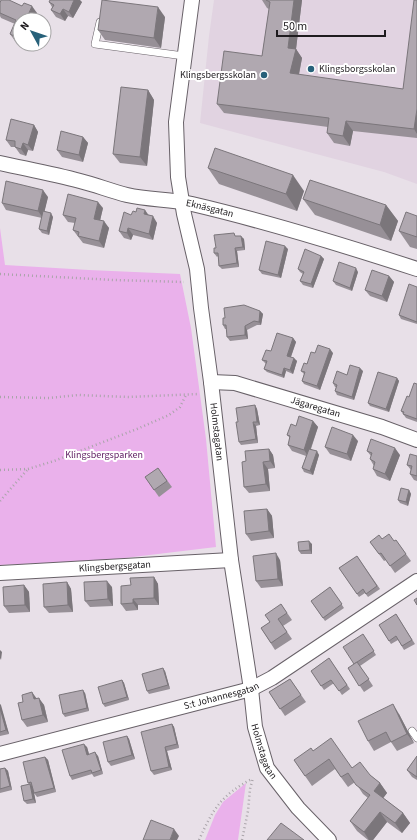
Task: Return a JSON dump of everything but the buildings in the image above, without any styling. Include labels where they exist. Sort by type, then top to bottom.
[{"type":"street","name":"Holmstagatan","points":[[192,0],[176,122],[178,177],[197,269],[207,387],[251,689],[255,727],[267,768],[298,808],[329,840]]},
{"type":"street","name":"Eknäsgatan","points":[[0,163],[80,181],[153,200],[167,199],[242,216],[320,238],[417,269]]},
{"type":"street","name":"Jägaregatan","points":[[207,387],[235,383],[375,425],[417,440]]},
{"type":"street","name":"Klingsbergsgatan","points":[[0,573],[231,560]]},
{"type":"street","name":"S:t Johannesgatan","points":[[0,754],[251,689],[272,678],[417,581]]},
{"type":"lane","points":[[101,15],[96,44],[184,56]]},
{"type":"lane","points":[[412,731],[417,738]]},
{"type":"path","points":[[0,274],[187,282]]},
{"type":"path","points":[[0,397],[49,398],[78,395],[128,397],[186,395],[207,387]]},
{"type":"path","points":[[0,470],[28,469],[61,459],[137,429],[168,415],[180,407],[186,395]]},
{"type":"path","points":[[0,501],[28,469]]},
{"type":"path","points":[[199,840],[211,815],[221,800],[238,786],[252,779],[267,768]]},
{"type":"path","points":[[242,840],[248,811],[252,779]]},
{"type":"shaded area","name":"Klingsborgsskolan","points":[[214,0],[417,0],[417,184],[384,172],[200,123]]},
{"type":"green space","name":"Klingsbergsparken","points":[[0,228],[5,265],[180,274],[191,328],[206,439],[216,547],[108,560],[0,565]]},
{"type":"green space","points":[[246,783],[238,840],[205,840],[215,815],[223,802]]},
{"type":"place","name":"Klingsborgsskolan","points":[[311,69]]},
{"type":"place","name":"Klingsbergsskolan","points":[[264,75]]}]
